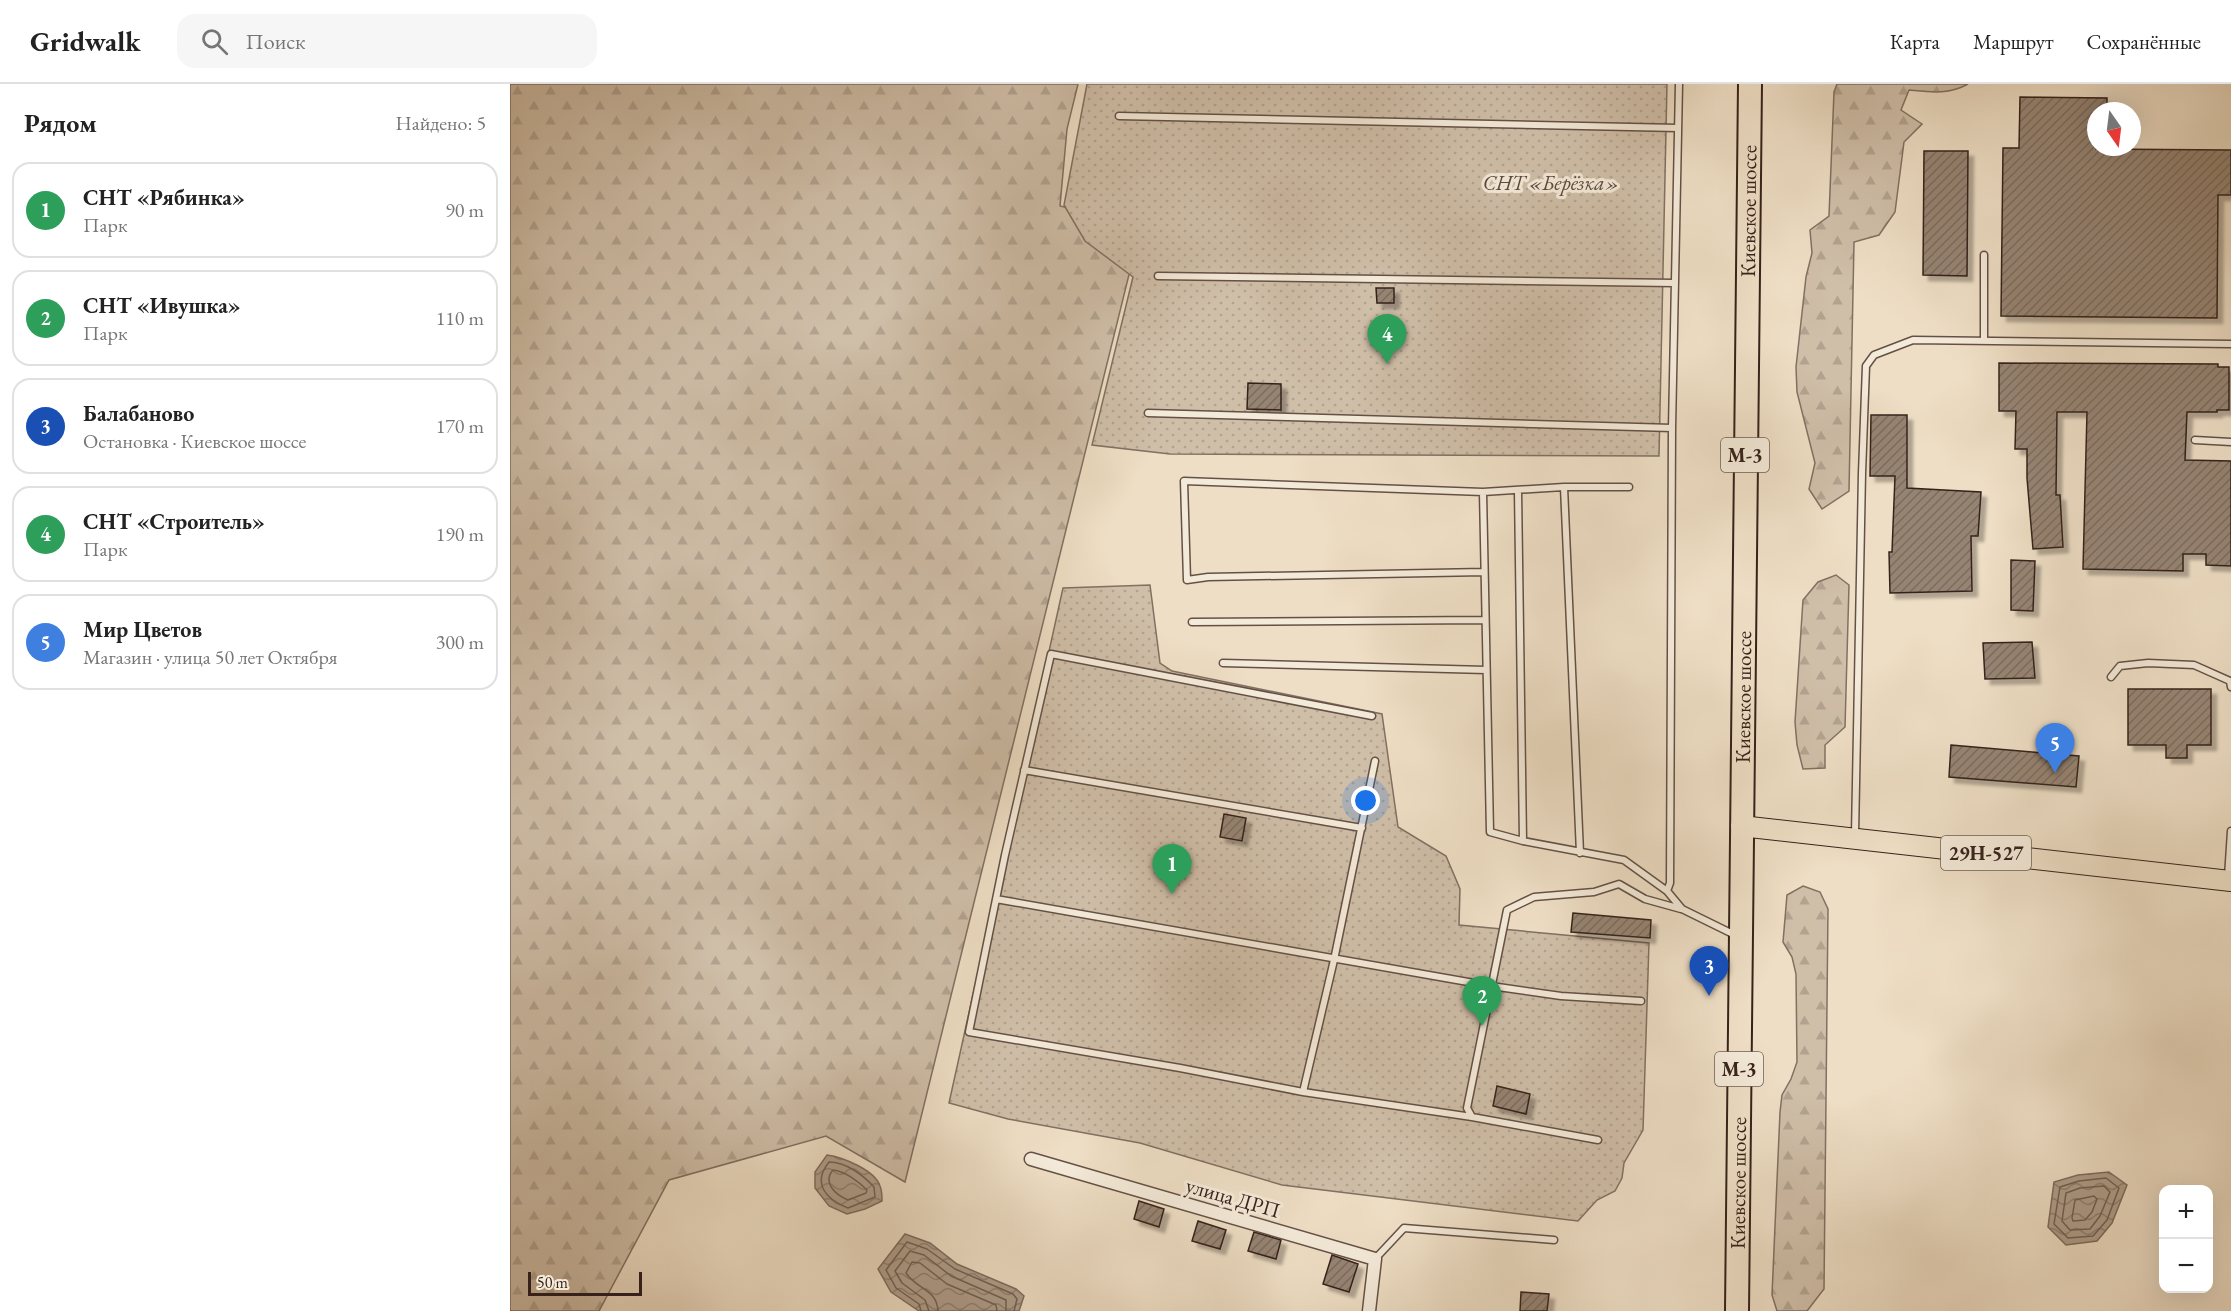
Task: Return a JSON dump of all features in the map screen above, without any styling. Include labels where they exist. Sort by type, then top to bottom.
[{"type":"highway","name":"Киевское шоссе","points":[[1737,1311],[1750,84]]},
{"type":"main road","name":"29Н-527","points":[[1741,826],[2229,880]]},
{"type":"street","name":"улица ДРП","points":[[1031,1159],[1375,1259]]},
{"type":"street","points":[[1369,1311],[1375,1259]]},
{"type":"lane","points":[[1666,891],[1670,883],[1672,429],[1679,84]]},
{"type":"lane","points":[[1119,116],[1678,128]]},
{"type":"lane","points":[[1984,255],[1984,341]]},
{"type":"lane","points":[[1158,276],[1675,282]]},
{"type":"lane","points":[[1854,839],[1861,485],[1866,366],[1874,355],[1913,340],[2231,344]]},
{"type":"lane","points":[[1148,413],[1672,429]]},
{"type":"lane","points":[[2195,440],[2231,442]]},
{"type":"lane","points":[[1484,572],[1219,577],[1186,580],[1184,481],[1483,492],[1564,487],[1629,487]]},
{"type":"lane","points":[[1564,487],[1580,853]]},
{"type":"lane","points":[[1518,491],[1523,841]]},
{"type":"lane","points":[[1483,492],[1490,832],[1523,841],[1564,847],[1580,853],[1624,860],[1666,891],[1682,909]]},
{"type":"lane","points":[[1192,622],[1485,620]]},
{"type":"lane","points":[[1372,716],[1051,654],[996,899],[969,1032],[1180,1068],[1303,1092],[1472,1116],[1598,1140]]},
{"type":"lane","points":[[1223,663],[1486,670]]},
{"type":"lane","points":[[2111,677],[2120,666],[2148,663],[2194,665],[2230,681],[2231,687]]},
{"type":"lane","points":[[1303,1092],[1334,960],[1375,761]]},
{"type":"lane","points":[[1024,770],[1362,828]]},
{"type":"lane","points":[[2229,880],[2231,831]]},
{"type":"lane","points":[[1472,1116],[1467,1108],[1507,910],[1534,897],[1594,892],[1619,884],[1645,899],[1682,909],[1740,937]]},
{"type":"lane","points":[[996,899],[1491,986],[1561,996],[1641,1002]]},
{"type":"lane","points":[[1375,1259],[1404,1228],[1554,1240]]},
{"type":"green space","points":[[510,84],[1078,84],[1067,129],[1060,206],[1141,226],[905,1182],[826,1136],[669,1180],[599,1311],[510,1311]]},
{"type":"green space","name":"СНТ «Берёзка»","points":[[1087,84],[1667,84],[1659,456],[1170,454],[1092,445],[1133,277],[1085,241],[1064,205]]},
{"type":"green space","points":[[1837,84],[1968,84],[1946,91],[1909,90],[1901,110],[1922,124],[1904,142],[1895,212],[1879,235],[1854,242],[1849,491],[1822,509],[1809,489],[1815,463],[1797,392],[1796,367],[1806,277],[1812,253],[1810,230],[1829,216],[1834,92]]},
{"type":"green space","points":[[1836,575],[1849,585],[1845,727],[1825,745],[1825,768],[1803,769],[1797,745],[1795,722],[1803,600],[1818,582]]},
{"type":"green space","points":[[1150,585],[1160,663],[1172,671],[1382,714],[1398,827],[1446,856],[1460,889],[1459,925],[1649,943],[1643,1130],[1624,1163],[1622,1178],[1615,1191],[1597,1200],[1578,1221],[1282,1185],[1140,1143],[1008,1119],[949,1103],[1063,588]]},
{"type":"green space","points":[[1803,886],[1820,892],[1828,909],[1824,1289],[1807,1311],[1777,1311],[1772,1295],[1780,1112],[1782,1095],[1797,1062],[1796,974],[1792,957],[1783,942],[1787,895]]},
{"type":"water","points":[[827,1155],[849,1161],[872,1175],[881,1188],[882,1201],[847,1214],[829,1206],[815,1188],[815,1172]]},
{"type":"water","points":[[2109,1172],[2127,1185],[2112,1223],[2097,1241],[2066,1245],[2048,1227],[2054,1182],[2078,1175]]},
{"type":"water","points":[[905,1234],[930,1243],[957,1264],[1016,1289],[1024,1296],[1019,1311],[919,1311],[891,1292],[878,1269]]},
{"type":"building","points":[[2020,97],[2107,98],[2107,102],[2087,102],[2087,156],[2141,156],[2141,149],[2231,150],[2231,195],[2218,195],[2217,318],[2001,316],[2003,148],[2019,148]]},
{"type":"building","points":[[1924,151],[1968,151],[1967,276],[1923,275]]},
{"type":"building","points":[[1376,288],[1394,288],[1394,303],[1377,303]]},
{"type":"building","points":[[1999,363],[2218,364],[2218,367],[2229,367],[2229,410],[2187,412],[2185,460],[2231,461],[2231,566],[2206,565],[2206,554],[2183,554],[2183,571],[2083,569],[2087,412],[2057,412],[2056,495],[2060,495],[2063,547],[2033,549],[2027,449],[2015,449],[2016,411],[1999,411]]},
{"type":"building","points":[[1248,383],[1281,384],[1281,410],[1247,409]]},
{"type":"building","points":[[1871,415],[1907,415],[1907,488],[1981,492],[1978,536],[1971,536],[1972,591],[1890,593],[1889,552],[1892,552],[1895,476],[1870,476]]},
{"type":"building","points":[[2011,560],[2035,561],[2033,611],[2011,610]]},
{"type":"building","points":[[2032,642],[2035,678],[1985,679],[1983,643]]},
{"type":"building","points":[[2128,689],[2211,689],[2211,745],[2187,745],[2187,758],[2166,758],[2166,745],[2128,745]]},
{"type":"building","points":[[1951,745],[2079,756],[2076,787],[1949,777]]},
{"type":"building","points":[[1224,814],[1246,818],[1242,841],[1220,837]]},
{"type":"building","points":[[1573,913],[1651,920],[1650,938],[1571,932]]},
{"type":"building","points":[[1497,1086],[1530,1094],[1526,1114],[1493,1106]]},
{"type":"building","points":[[1139,1201],[1164,1209],[1159,1227],[1134,1219]]},
{"type":"building","points":[[1198,1221],[1226,1230],[1220,1249],[1192,1241]]},
{"type":"building","points":[[1254,1232],[1281,1240],[1276,1259],[1248,1251]]},
{"type":"building","points":[[1332,1255],[1358,1264],[1349,1292],[1323,1284]]},
{"type":"building","points":[[1521,1292],[1549,1294],[1547,1311],[1520,1311]]},
{"type":"place","name":"СНТ «Строитель»","points":[[1387,364]]},
{"type":"place","name":"Мир Цветов","points":[[2055,773]]},
{"type":"place","name":"СНТ «Рябинка»","points":[[1172,894]]},
{"type":"place","name":"Балабаново","points":[[1709,996]]},
{"type":"place","name":"СНТ «Ивушка»","points":[[1482,1026]]}]
